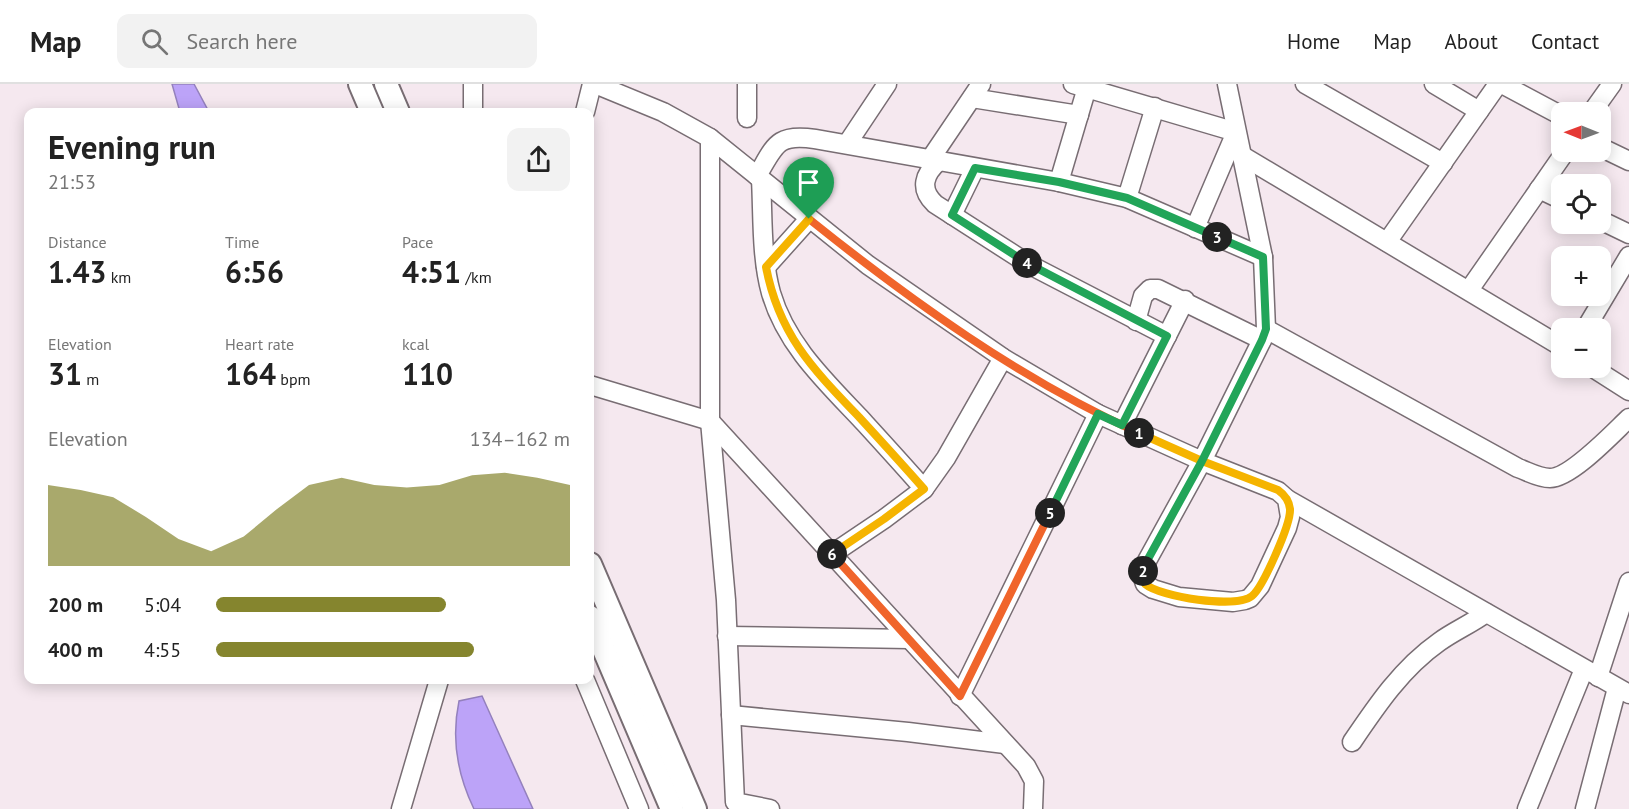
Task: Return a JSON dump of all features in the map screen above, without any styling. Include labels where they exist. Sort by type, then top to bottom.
[{"type":"main road","points":[[360,84],[370,108]]},
{"type":"main road","points":[[386,84],[396,108]]},
{"type":"main road","points":[[594,573],[695,809]]},
{"type":"main road","points":[[594,626],[672,809]]},
{"type":"street","points":[[473,84],[473,108]]},
{"type":"street","points":[[586,108],[594,84],[663,112],[710,138],[868,266],[1003,358],[1098,414],[1202,461],[1278,490],[1287,499],[1623,691],[1585,809]]},
{"type":"street","points":[[747,84],[747,118]]},
{"type":"street","points":[[847,144],[887,84]]},
{"type":"street","points":[[1227,84],[1263,257],[1264,335],[1202,461],[1144,567],[1144,581],[1152,589],[1179,597],[1217,601],[1240,601],[1250,598],[1260,586],[1287,528],[1290,517],[1287,499]]},
{"type":"street","points":[[1305,84],[1324,89],[1443,164]]},
{"type":"street","points":[[1434,84],[1479,111]]},
{"type":"street","points":[[1387,243],[1500,84],[1551,110]]},
{"type":"street","points":[[1599,102],[1612,84]]},
{"type":"street","points":[[1059,182],[1079,115],[1082,85],[1236,132]]},
{"type":"street","points":[[1079,115],[976,91],[928,172],[926,192],[935,204],[1030,265],[1167,336]]},
{"type":"street","points":[[1127,198],[1155,107]]},
{"type":"street","points":[[1195,228],[1236,132]]},
{"type":"street","points":[[924,489],[814,370],[798,348],[779,314],[771,292],[766,267],[759,178],[772,151],[782,140],[800,136],[1059,182],[1127,198],[1263,257]]},
{"type":"street","points":[[710,138],[710,421],[727,636],[735,802],[770,809]]},
{"type":"street","points":[[1611,152],[1629,161]]},
{"type":"street","points":[[1241,154],[1551,340]]},
{"type":"street","points":[[1469,291],[1558,162]]},
{"type":"street","points":[[952,215],[975,168]]},
{"type":"street","points":[[1539,189],[1551,195]]},
{"type":"street","points":[[766,267],[809,219]]},
{"type":"street","points":[[1611,225],[1629,234]]},
{"type":"street","points":[[1593,318],[1626,267]]},
{"type":"street","points":[[1136,321],[1143,296],[1150,289],[1158,289],[1264,335],[1518,468],[1540,477],[1554,478],[1570,471],[1629,418]]},
{"type":"street","points":[[1122,425],[1185,300]]},
{"type":"street","points":[[832,554],[924,489],[946,458],[1003,358]]},
{"type":"street","points":[[1609,378],[1629,391]]},
{"type":"street","points":[[594,386],[710,421],[1030,772],[1035,788],[1033,809]]},
{"type":"street","points":[[960,696],[1098,414]]},
{"type":"street","points":[[1527,809],[1591,673],[1629,582]]},
{"type":"street","points":[[1352,742],[1381,699],[1406,670],[1437,643],[1486,613]]},
{"type":"street","points":[[727,636],[909,639]]},
{"type":"street","points":[[401,809],[438,684]]},
{"type":"street","points":[[587,684],[639,809]]},
{"type":"street","points":[[731,716],[908,732],[1005,744]]},
{"type":"shaded area","points":[[172,84],[194,84],[207,108],[179,108]]},
{"type":"shaded area","points":[[482,696],[533,809],[474,809],[468,796],[457,756],[457,715],[459,701]]},
{"type":"route","points":[[809,219],[766,267],[771,292],[779,314],[798,348],[814,370],[924,489],[832,554],[960,696],[1098,414],[1122,425],[1167,336],[1030,265],[952,215],[975,168],[1059,182],[1127,198],[1263,257],[1266,329],[1262,340],[1202,461],[1148,559],[1143,574],[1144,581],[1152,589],[1179,597],[1233,602],[1250,598],[1256,592],[1287,528],[1290,506],[1284,494],[1202,461],[1122,425],[1098,414],[1003,358],[940,316],[868,266],[809,219]]}]
